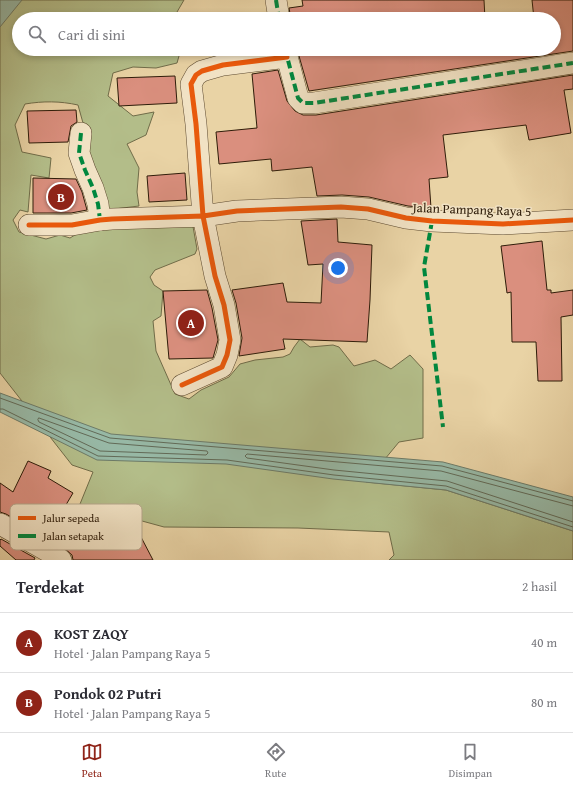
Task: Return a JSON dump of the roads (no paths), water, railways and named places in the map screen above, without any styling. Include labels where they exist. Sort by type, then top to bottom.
[{"type":"street","points":[[276,0],[278,12]]},
{"type":"street","points":[[182,385],[222,367],[227,355],[230,340],[224,305],[215,276],[203,216],[196,124],[191,84],[196,75],[202,71],[223,65],[270,56]]},
{"type":"street","points":[[287,56],[298,98],[303,103],[314,103],[573,64]]},
{"type":"street","points":[[81,133],[79,153],[93,188],[98,204],[100,220]]},
{"type":"street","name":"Jalan Pampang Raya 5","points":[[29,225],[72,225],[100,220],[203,216],[237,211],[341,207],[432,221],[503,224],[573,220]]},
{"type":"street","points":[[0,524],[10,530]]},
{"type":"street","points":[[46,550],[61,560]]},
{"type":"water","points":[[0,0],[22,0],[12,12],[0,27]]},
{"type":"water","points":[[0,393],[111,434],[443,462],[573,497],[573,531],[446,490],[333,479],[226,464],[97,460],[0,412]]},
{"type":"place","name":"Pondok 02 Putri","points":[[61,197]]},
{"type":"place","name":"KOST ZAQY","points":[[191,323]]}]
